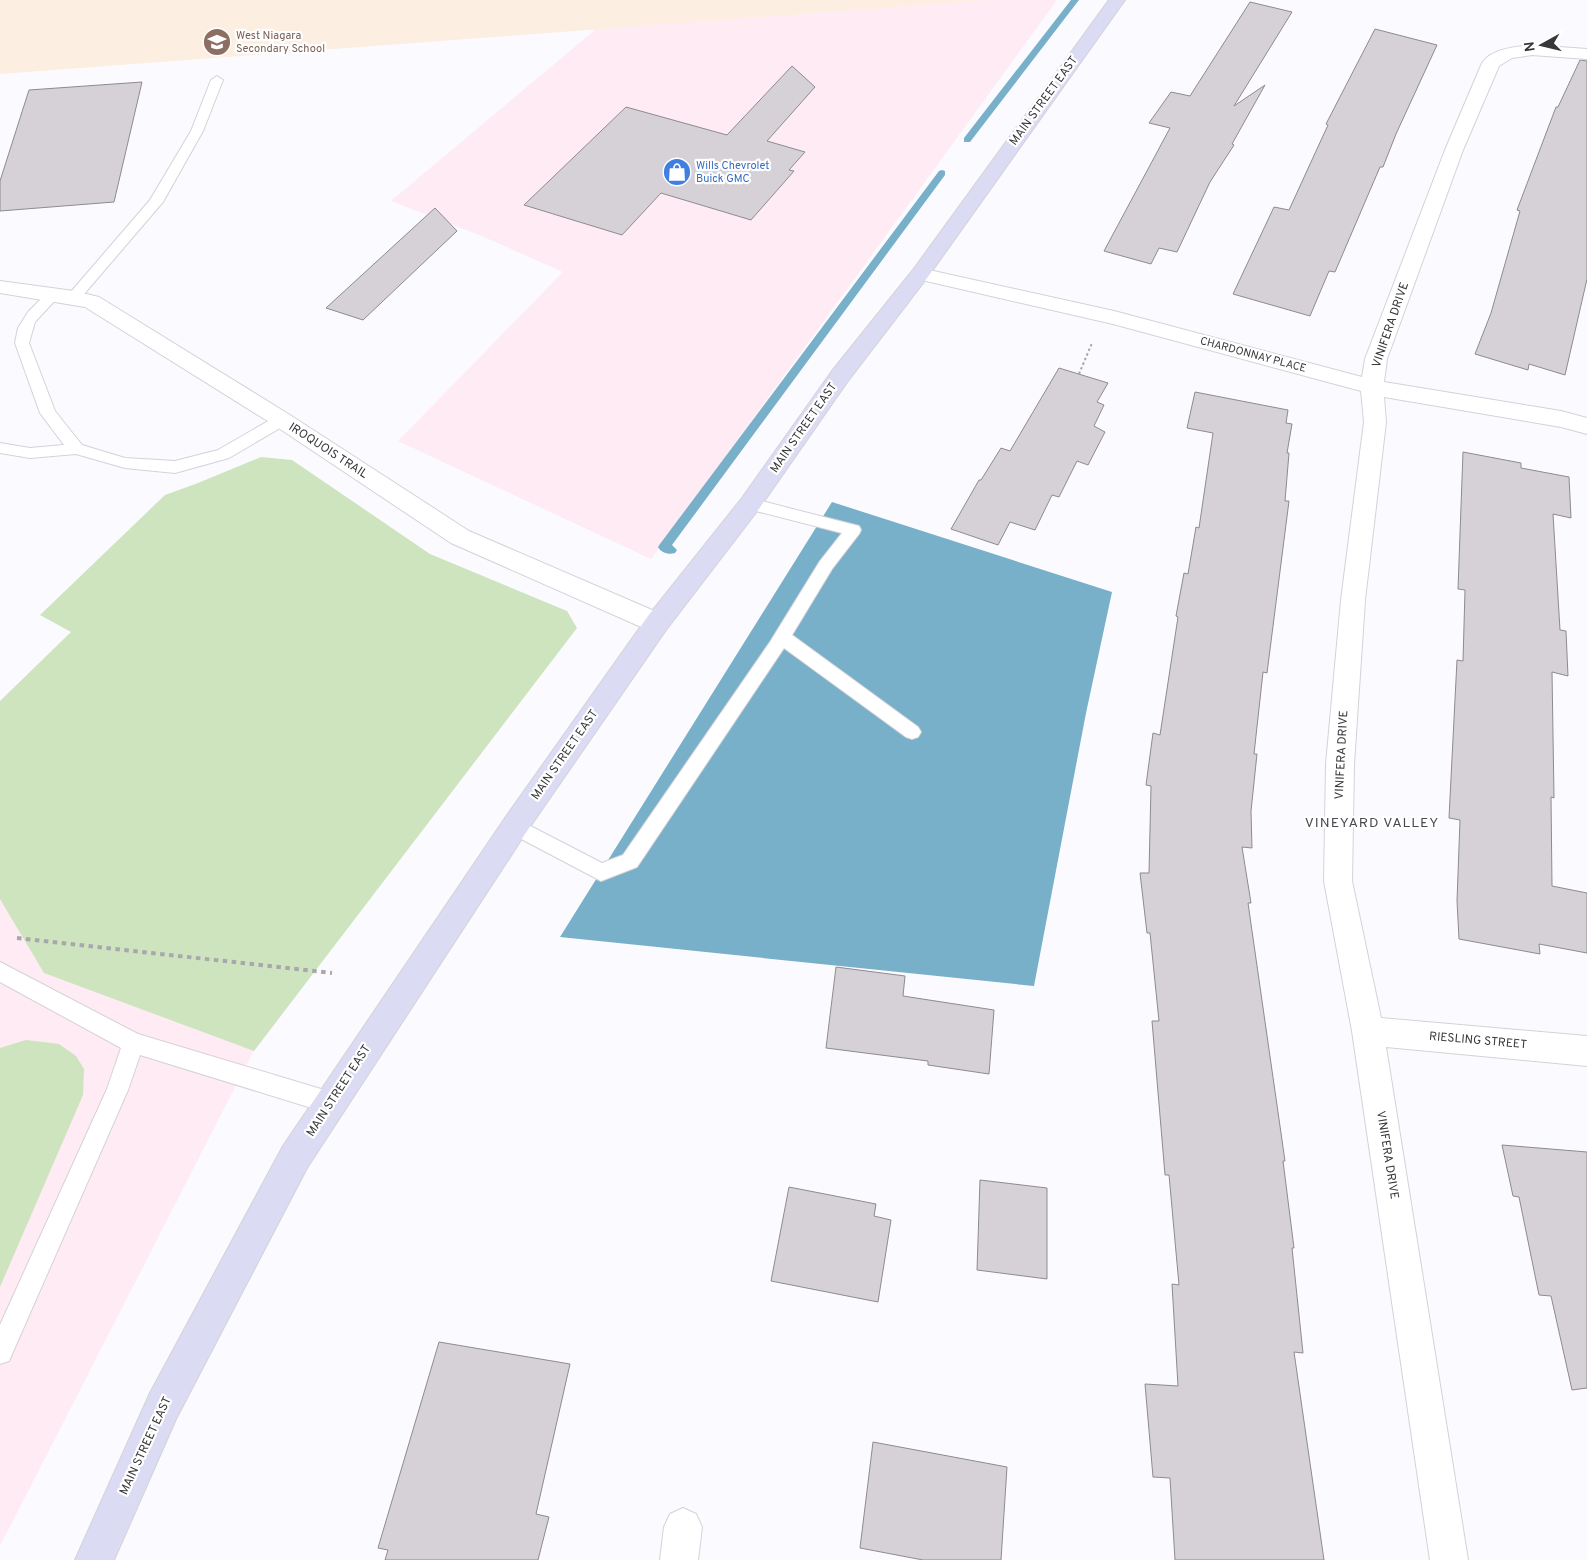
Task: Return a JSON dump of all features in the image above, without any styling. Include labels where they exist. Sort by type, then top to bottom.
[{"type":"main road","name":"MAIN STREET EAST","points":[[94,1560],[164,1406],[295,1156],[515,826],[657,623],[750,504],[840,376],[920,274],[1117,0]]},
{"type":"street","name":"VINIFERA DRIVE","points":[[1449,1560],[1368,1031],[1338,881],[1340,764],[1353,600],[1375,422],[1372,387],[1376,360],[1381,346],[1454,150],[1491,63],[1507,54],[1532,50],[1587,54]]},
{"type":"street","name":"CHARDONNAY PLACE","points":[[920,274],[1114,318],[1372,387],[1424,398],[1561,419],[1587,426]]},
{"type":"street","name":"IROQUOIS TRAIL","points":[[0,287],[92,302],[282,420],[460,537],[657,623]]},
{"type":"street","name":"RIESLING STREET","points":[[1368,1031],[1587,1051]]},
{"type":"lane","points":[[76,448],[48,413],[22,343],[22,332],[28,320],[64,296],[156,202],[197,131],[216,80]]},
{"type":"lane","points":[[0,448],[30,453],[76,448],[125,463],[175,467],[223,454],[282,420]]},
{"type":"lane","points":[[515,826],[601,872],[630,861],[782,637],[826,565],[853,530],[750,504]]},
{"type":"lane","points":[[782,637],[912,732]]},
{"type":"lane","points":[[0,972],[133,1043],[331,1103]]},
{"type":"lane","points":[[0,1352],[117,1090],[133,1043]]},
{"type":"path","points":[[1080,374],[1092,343]]},
{"type":"path","points":[[17,938],[332,973]]},
{"type":"shaded area","name":"West Niagara Secondary School","points":[[0,0],[988,0],[0,74]]},
{"type":"shaded area","points":[[988,0],[1057,0],[651,559],[398,441],[563,272],[477,234],[391,201],[596,29]]},
{"type":"shaded area","points":[[0,858],[331,900],[0,1546]]},
{"type":"green space","points":[[261,457],[292,460],[430,554],[567,611],[577,628],[254,1051],[44,973],[0,899],[0,701],[71,632],[40,615],[165,495]]},
{"type":"green space","points":[[26,1040],[59,1044],[76,1056],[84,1069],[83,1095],[0,1287],[0,1048]]},
{"type":"water","points":[[832,502],[1112,592],[1086,713],[1034,986],[560,937]]},
{"type":"building","points":[[1250,2],[1292,12],[1234,106],[1265,85],[1232,144],[1234,145],[1210,182],[1177,252],[1159,248],[1151,264],[1104,251],[1170,128],[1149,123],[1171,92],[1190,96]]},
{"type":"building","points":[[1375,29],[1437,45],[1383,167],[1380,167],[1335,272],[1329,271],[1310,316],[1233,294],[1274,207],[1289,210],[1328,125],[1326,124]]},
{"type":"building","points":[[1580,60],[1587,61],[1587,279],[1565,375],[1529,364],[1528,370],[1475,354],[1491,313],[1520,211],[1517,210],[1556,107],[1558,107]]},
{"type":"building","name":"Wills Chevrolet Buick GMC","points":[[792,66],[815,87],[767,141],[805,152],[789,170],[794,171],[751,220],[661,193],[622,235],[524,205],[626,107],[727,135]]},
{"type":"building","points":[[142,82],[114,202],[0,211],[0,181],[29,90]]},
{"type":"building","points":[[435,208],[457,231],[363,320],[326,308]]},
{"type":"building","points":[[1059,368],[1108,383],[1097,402],[1104,405],[1094,426],[1105,432],[1088,465],[1077,461],[1059,497],[1052,495],[1035,530],[1010,522],[998,545],[951,529],[979,480],[981,480],[1001,448],[1010,451]]},
{"type":"building","points":[[1195,392],[1288,410],[1286,423],[1292,424],[1287,453],[1289,453],[1285,501],[1289,501],[1267,673],[1263,672],[1254,754],[1257,754],[1251,811],[1252,848],[1242,847],[1251,903],[1248,903],[1285,1161],[1283,1161],[1294,1248],[1292,1248],[1303,1353],[1294,1352],[1324,1560],[1175,1560],[1170,1478],[1153,1477],[1145,1384],[1178,1386],[1172,1284],[1179,1285],[1169,1175],[1165,1175],[1152,1021],[1159,1021],[1150,933],[1147,933],[1140,873],[1149,873],[1151,786],[1146,785],[1153,733],[1160,735],[1178,617],[1176,616],[1184,573],[1188,574],[1196,527],[1199,528],[1213,433],[1187,428]]},
{"type":"building","points":[[1463,452],[1521,463],[1521,468],[1569,477],[1571,518],[1553,514],[1560,630],[1566,631],[1568,676],[1552,672],[1554,798],[1551,797],[1552,886],[1587,893],[1587,953],[1539,944],[1540,954],[1459,939],[1457,901],[1460,820],[1449,818],[1457,660],[1463,661],[1465,590],[1458,589]]},
{"type":"building","points":[[836,967],[905,976],[903,996],[994,1010],[989,1074],[928,1065],[928,1061],[826,1048]]},
{"type":"building","points":[[1502,1145],[1587,1152],[1587,1388],[1572,1390],[1551,1296],[1539,1295],[1519,1197],[1513,1196]]},
{"type":"building","points":[[980,1180],[1047,1188],[1047,1279],[977,1270]]},
{"type":"building","points":[[789,1187],[876,1204],[874,1216],[891,1220],[878,1302],[771,1281]]},
{"type":"building","points":[[439,1342],[570,1364],[536,1514],[549,1517],[538,1560],[385,1560],[388,1550],[378,1548]]},
{"type":"building","points":[[873,1442],[1007,1467],[1001,1560],[923,1560],[860,1548]]},
{"type":"waterway","points":[[967,140],[1075,0]]},
{"type":"waterway","points":[[671,550],[664,547],[942,173]]},
{"type":"place","name":"West Niagara Secondary School","points":[[217,42]]},
{"type":"place","name":"Wills Chevrolet Buick GMC","points":[[677,172]]},
{"type":"district","name":"VINEYARD VALLEY","points":[[1372,823]]}]
